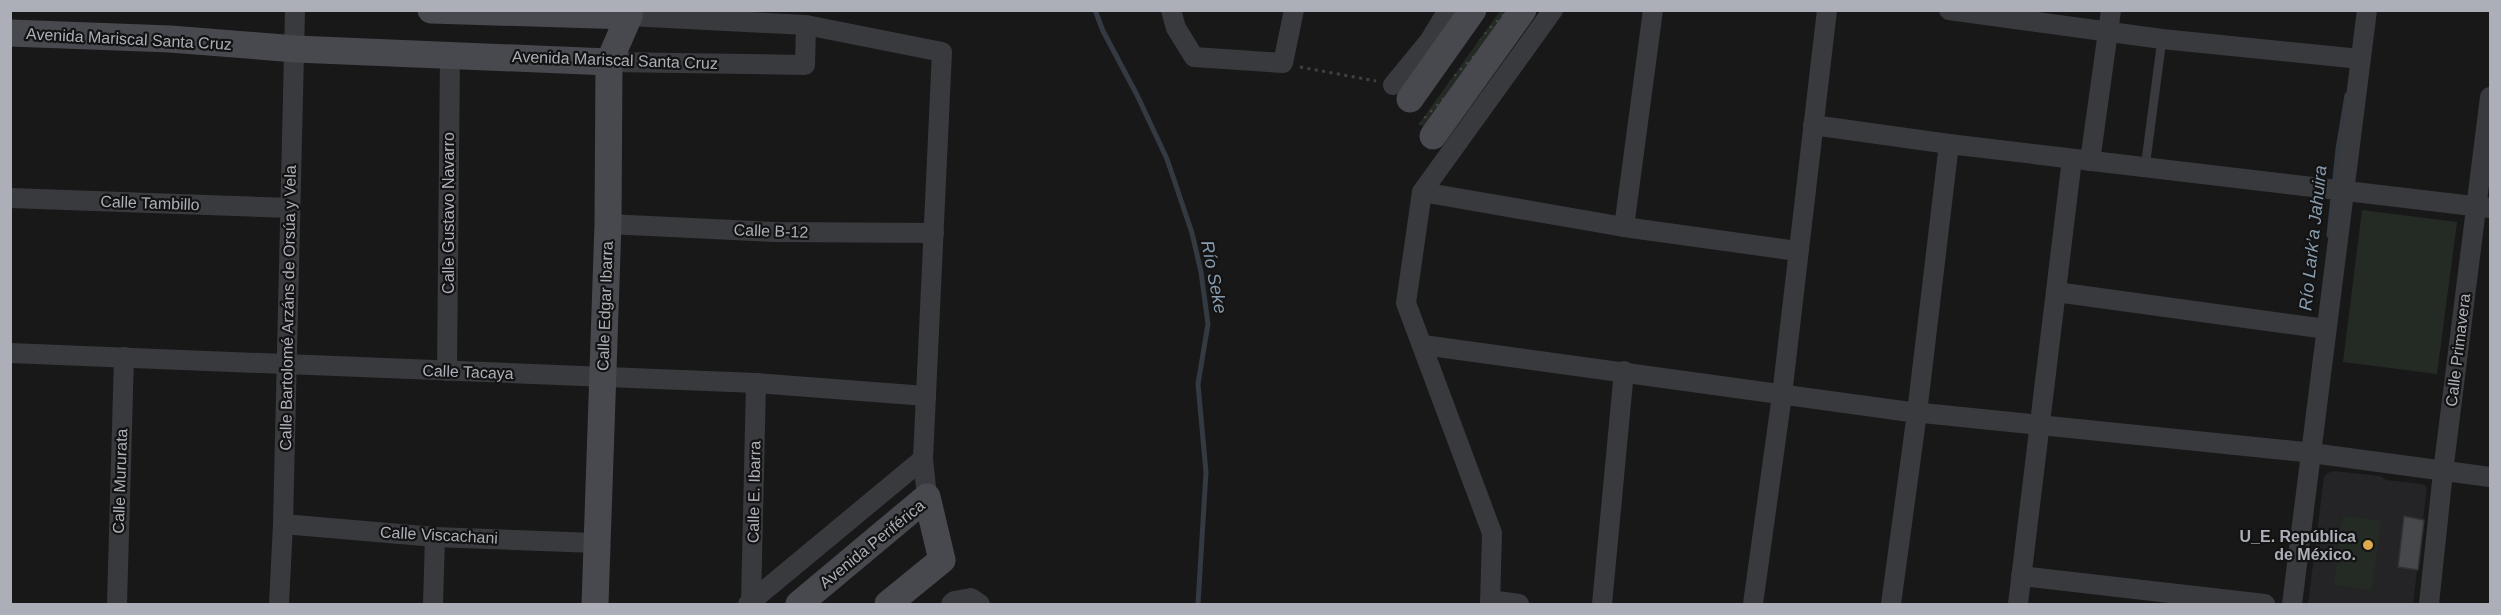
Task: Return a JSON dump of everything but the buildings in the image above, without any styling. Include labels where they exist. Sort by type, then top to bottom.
[{"type":"street","name":"Calle Bartolomé Arzáns de Orsúa y Vela","points":[[279,604],[283,524],[289,208],[296,49],[295,10]]},
{"type":"street","points":[[431,10],[777,17],[806,25],[942,52],[923,459],[927,497]]},
{"type":"street","points":[[1171,10],[1176,28],[1194,57],[1283,63],[1294,10]]},
{"type":"street","points":[[1430,40],[1433,10]]},
{"type":"street","points":[[1401,92],[1448,10]]},
{"type":"street","points":[[1401,92],[1473,10]]},
{"type":"street","points":[[1433,136],[1523,10]]},
{"type":"street","points":[[1519,604],[1490,602],[1492,533],[1406,303],[1422,192],[1553,10]]},
{"type":"street","points":[[1624,227],[1653,10]]},
{"type":"street","points":[[1754,604],[1782,395],[1797,251],[1827,10]]},
{"type":"street","points":[[1949,10],[2162,39],[2360,59]]},
{"type":"street","points":[[2018,604],[2056,292],[2081,160],[2109,32],[2111,10]]},
{"type":"street","points":[[2292,604],[2367,10]]},
{"type":"street","name":"Calle Edgar Ibarra","points":[[595,604],[595,543],[608,224],[609,62],[629,13]]},
{"type":"street","name":"Avenida Mariscal Santa Cruz","points":[[10,33],[170,39],[296,49],[609,62],[805,65],[806,25]]},
{"type":"street","name":"Calle Gustavo Navarro","points":[[447,371],[450,55]]},
{"type":"street","name":"Calle Primavera","points":[[2429,604],[2443,472],[2483,207],[2490,97]]},
{"type":"street","points":[[1813,125],[1948,144],[2483,207]]},
{"type":"street","points":[[1891,604],[1917,412],[1948,144]]},
{"type":"street","points":[[1422,192],[1624,227],[1797,251]]},
{"type":"street","name":"Calle Tambillo","points":[[10,198],[289,208]]},
{"type":"street","name":"Calle B-12","points":[[608,224],[774,232],[934,233]]},
{"type":"street","points":[[2056,292],[2325,329]]},
{"type":"street","points":[[1423,345],[1917,412],[2311,453],[2490,477]]},
{"type":"street","name":"Calle Tacaya","points":[[10,353],[756,383],[926,396]]},
{"type":"street","name":"Calle Mururata","points":[[117,604],[123,357]]},
{"type":"street","points":[[1602,604],[1624,371]]},
{"type":"street","name":"Calle E. Ibarra","points":[[750,603],[756,383]]},
{"type":"street","points":[[750,603],[923,459]]},
{"type":"street","name":"Avenida Periférica","points":[[799,604],[927,497],[942,560],[888,604]]},
{"type":"street","name":"Calle Viscachani","points":[[283,524],[435,537],[595,543]]},
{"type":"street","points":[[433,604],[435,537]]},
{"type":"street","points":[[2021,576],[2265,604]]},
{"type":"street","points":[[951,604],[954,601],[971,598],[980,604]]},
{"type":"lane","points":[[2145,168],[2162,39]]},
{"type":"path","points":[[1283,63],[1401,92]]},
{"type":"shaded area","points":[[1500,11],[1521,11],[1431,130],[1419,124]]},
{"type":"shaded area","points":[[2362,210],[2457,222],[2437,374],[2343,362]]},
{"type":"shaded area","name":"U_E. República de México.","points":[[2334,471],[2380,476],[2386,480],[2423,484],[2427,487],[2413,604],[2308,604],[2324,477]]},
{"type":"shaded area","points":[[2343,516],[2381,521],[2372,590],[2334,585]]},
{"type":"waterway","name":"Río Seke","points":[[1095,10],[1103,31],[1167,159],[1192,233],[1201,272],[1208,324],[1198,384],[1206,472],[1198,604]]},
{"type":"waterway","name":"Río Lark’a Jahuira","points":[[2329,235],[2338,149],[2347,95]]},
{"type":"place","name":"U_E. República de México.","points":[[2368,545]]}]
